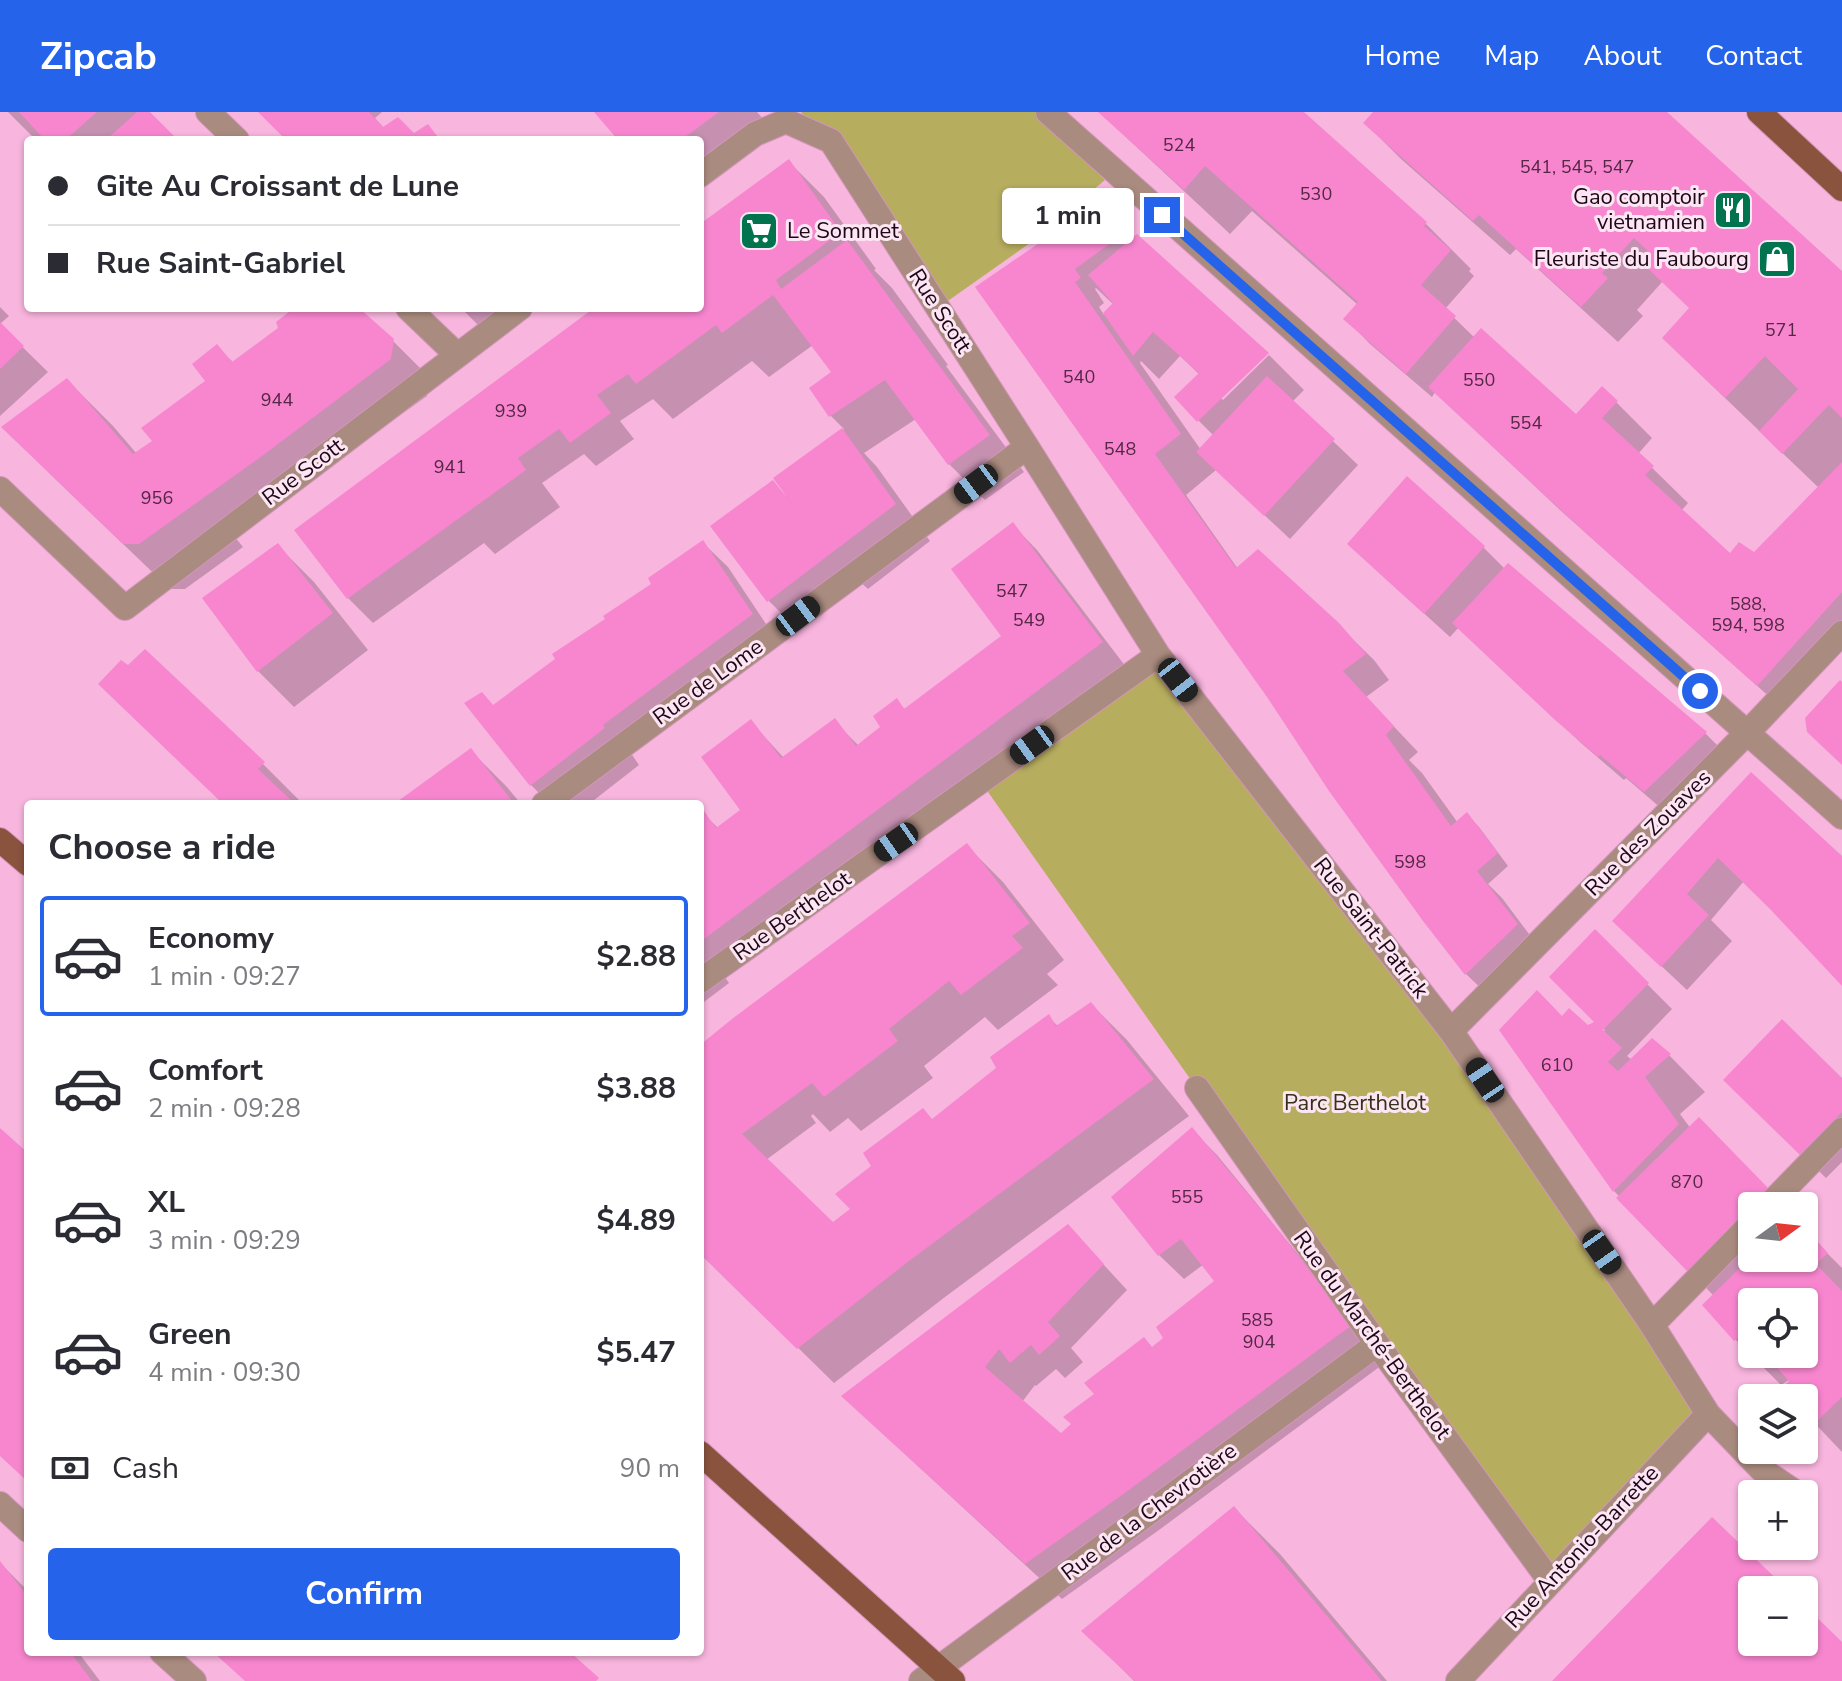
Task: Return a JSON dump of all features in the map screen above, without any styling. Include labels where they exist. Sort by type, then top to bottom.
[{"type":"main road","points":[[1759,112],[1842,189]]},
{"type":"main road","points":[[0,840],[24,861]]},
{"type":"main road","points":[[704,1457],[938,1677]]},
{"type":"street","points":[[208,112],[233,136]]},
{"type":"street","points":[[1048,112],[1842,817]]},
{"type":"street","name":"Rue Scott","points":[[704,172],[755,134],[786,121],[831,141],[1027,447]]},
{"type":"street","points":[[412,312],[457,355]]},
{"type":"street","name":"Rue Scott","points":[[0,489],[125,608],[515,312]]},
{"type":"street","name":"Rue Saint-Patrick","points":[[1027,447],[1158,655],[1451,1031],[1652,1325],[1708,1414],[1761,1469],[1778,1480]]},
{"type":"street","name":"Rue de Lome","points":[[549,800],[1027,447]]},
{"type":"street","name":"Rue des Zouaves","points":[[1451,1031],[1842,633]]},
{"type":"street","name":"Rue Berthelot","points":[[704,978],[1158,655]]},
{"type":"street","name":"Rue du Marché-Berthelot","points":[[1197,1088],[1377,1344],[1550,1581]]},
{"type":"street","points":[[1782,1192],[1842,1130]]},
{"type":"street","points":[[1652,1325],[1738,1237]]},
{"type":"street","name":"Rue de la Chevrotière","points":[[938,1677],[1377,1344]]},
{"type":"street","name":"Rue Antonio-Barrette","points":[[1458,1681],[1708,1414]]},
{"type":"street","points":[[1,1508],[24,1527]]},
{"type":"street","points":[[166,1656],[194,1681]]},
{"type":"green space","points":[[801,112],[1035,112],[1105,180],[1030,243],[935,310]]},
{"type":"green space","name":"Parc Berthelot","points":[[1158,655],[1451,1031],[1708,1414],[1550,1581],[1377,1344],[981,782]]},
{"type":"building","points":[[19,112],[97,112],[70,136],[41,136]]},
{"type":"building","points":[[137,112],[150,112],[174,136],[110,136]]},
{"type":"building","points":[[258,112],[369,112],[383,127],[398,117],[414,133],[428,124],[437,136],[282,136]]},
{"type":"building","points":[[594,112],[719,112],[686,136],[615,136]]},
{"type":"building","points":[[1098,112],[1304,112],[1427,222],[1424,226],[1451,250],[1421,285],[1456,316],[1406,374],[1343,319],[1358,302],[1205,166],[1184,190]]},
{"type":"building","points":[[1373,112],[1667,112],[1842,271],[1842,418],[1829,405],[1782,454],[1759,431],[1798,389],[1765,356],[1725,398],[1662,338],[1689,308],[1639,260],[1647,250],[1634,238],[1602,273],[1608,278],[1581,307],[1479,215],[1473,221],[1363,123]]},
{"type":"building","points":[[789,159],[841,232],[776,280],[781,289],[847,240],[990,435],[948,465],[885,380],[829,417],[809,388],[831,372],[773,295],[722,333],[716,325],[636,384],[628,374],[597,395],[611,413],[570,443],[559,429],[518,458],[526,470],[347,599],[294,530],[589,312],[704,312],[704,221]]},
{"type":"building","points":[[1096,194],[1130,229],[1075,269],[1081,278],[1075,282],[1181,434],[1155,454],[1236,568],[1258,549],[1339,623],[1366,654],[1343,671],[1394,726],[1386,735],[1451,826],[1467,812],[1498,853],[1477,871],[1518,924],[1465,975],[1329,791],[1267,697],[975,287],[1051,235]]},
{"type":"building","points":[[1137,234],[1269,353],[1197,422],[1174,397],[1199,373],[1153,332],[1133,356],[1103,313],[1113,303],[1088,275]]},
{"type":"building","points":[[289,312],[364,312],[394,339],[391,359],[139,544],[123,544],[1,427],[67,378],[133,454],[152,441],[141,428],[205,381],[192,364],[217,344],[232,362],[278,328],[276,322]]},
{"type":"building","points":[[0,322],[24,346],[0,369]]},
{"type":"building","points":[[1481,328],[1576,414],[1602,386],[1618,401],[1602,418],[1654,466],[1645,475],[1730,553],[1739,542],[1754,552],[1842,462],[1842,592],[1757,686],[1428,387]]},
{"type":"building","points":[[1267,376],[1335,439],[1264,516],[1196,452]]},
{"type":"building","points":[[842,428],[896,504],[767,602],[710,526],[773,480],[792,504],[773,478]]},
{"type":"building","points":[[1407,476],[1485,546],[1424,614],[1347,544]]},
{"type":"building","points":[[1013,522],[1103,642],[704,939],[704,811],[716,828],[740,810],[701,757],[751,719],[781,758],[835,718],[856,746],[880,727],[873,716],[897,698],[904,709],[1001,636],[951,569]]},
{"type":"building","points":[[703,540],[753,614],[603,725],[605,728],[530,786],[464,703],[482,692],[493,705],[555,659],[552,654],[651,584],[648,578]]},
{"type":"building","points":[[278,543],[333,613],[257,672],[202,598]]},
{"type":"building","points":[[1508,563],[1707,732],[1644,792],[1554,719],[1452,623]]},
{"type":"building","points":[[145,649],[265,762],[258,769],[291,800],[219,800],[98,684],[121,660],[128,665]]},
{"type":"building","points":[[1840,680],[1842,765],[1807,732],[1805,718]]},
{"type":"building","points":[[471,748],[511,800],[400,800]]},
{"type":"building","points":[[1751,772],[1842,856],[1842,986],[1718,858],[1687,894],[1709,915],[1661,967],[1612,921]]},
{"type":"building","points":[[967,843],[1030,923],[1012,936],[1023,948],[961,995],[949,981],[889,1029],[898,1041],[824,1097],[812,1083],[742,1134],[833,1222],[850,1209],[835,1194],[871,1166],[863,1153],[923,1108],[932,1119],[996,1068],[990,1057],[1049,1014],[1056,1026],[1091,1002],[1154,1079],[909,1261],[797,1349],[704,1258],[704,1042]]},
{"type":"building","points":[[1595,929],[1649,983],[1603,1030],[1622,1048],[1608,1062],[1618,1071],[1652,1038],[1671,1054],[1645,1077],[1679,1124],[1613,1192],[1499,1030],[1537,990],[1562,1016],[1569,1008],[1588,1025],[1594,1022],[1549,977]]},
{"type":"building","points":[[1782,1019],[1842,1078],[1842,1112],[1800,1155],[1723,1080]]},
{"type":"building","points":[[1699,1117],[1770,1190],[1738,1192],[1738,1221],[1687,1271],[1616,1198]]},
{"type":"building","points":[[1192,1127],[1352,1325],[1025,1564],[841,1396],[1068,1224],[1104,1264],[1048,1322],[1060,1336],[1039,1355],[1031,1345],[1010,1363],[999,1349],[985,1367],[1061,1433],[1071,1424],[1063,1417],[1094,1394],[1084,1383],[1144,1337],[1152,1347],[1163,1338],[1156,1327],[1214,1281],[1181,1239],[1158,1256],[1111,1197]]},
{"type":"building","points":[[0,1128],[24,1149],[24,1478],[0,1456]]},
{"type":"building","points":[[1818,1242],[1828,1253],[1818,1262]]},
{"type":"building","points":[[1818,1266],[1842,1291],[1842,1397],[1818,1420],[1818,1384],[1786,1384],[1789,1381],[1777,1368],[1818,1368],[1818,1288],[1738,1288],[1738,1338],[1734,1341],[1702,1305],[1738,1270],[1818,1272]]},
{"type":"building","points":[[1234,1506],[1382,1681],[1135,1681],[1081,1631]]},
{"type":"building","points":[[1712,1517],[1738,1542],[1738,1560],[1757,1560],[1773,1576],[1738,1576],[1738,1656],[1818,1656],[1818,1619],[1842,1642],[1842,1681],[1552,1681]]},
{"type":"building","points":[[0,1561],[24,1592],[24,1656],[73,1656],[92,1681],[0,1681]]},
{"type":"building","points":[[217,1656],[574,1656],[599,1678],[596,1681],[245,1681]]},
{"type":"place","name":"Gao comptoir vietnamien","points":[[1733,210]]},
{"type":"place","name":"Le Sommet","points":[[759,231]]},
{"type":"place","name":"Fleuriste du Faubourg","points":[[1777,259]]},
{"type":"route","points":[[1162,215],[1700,691]]}]
